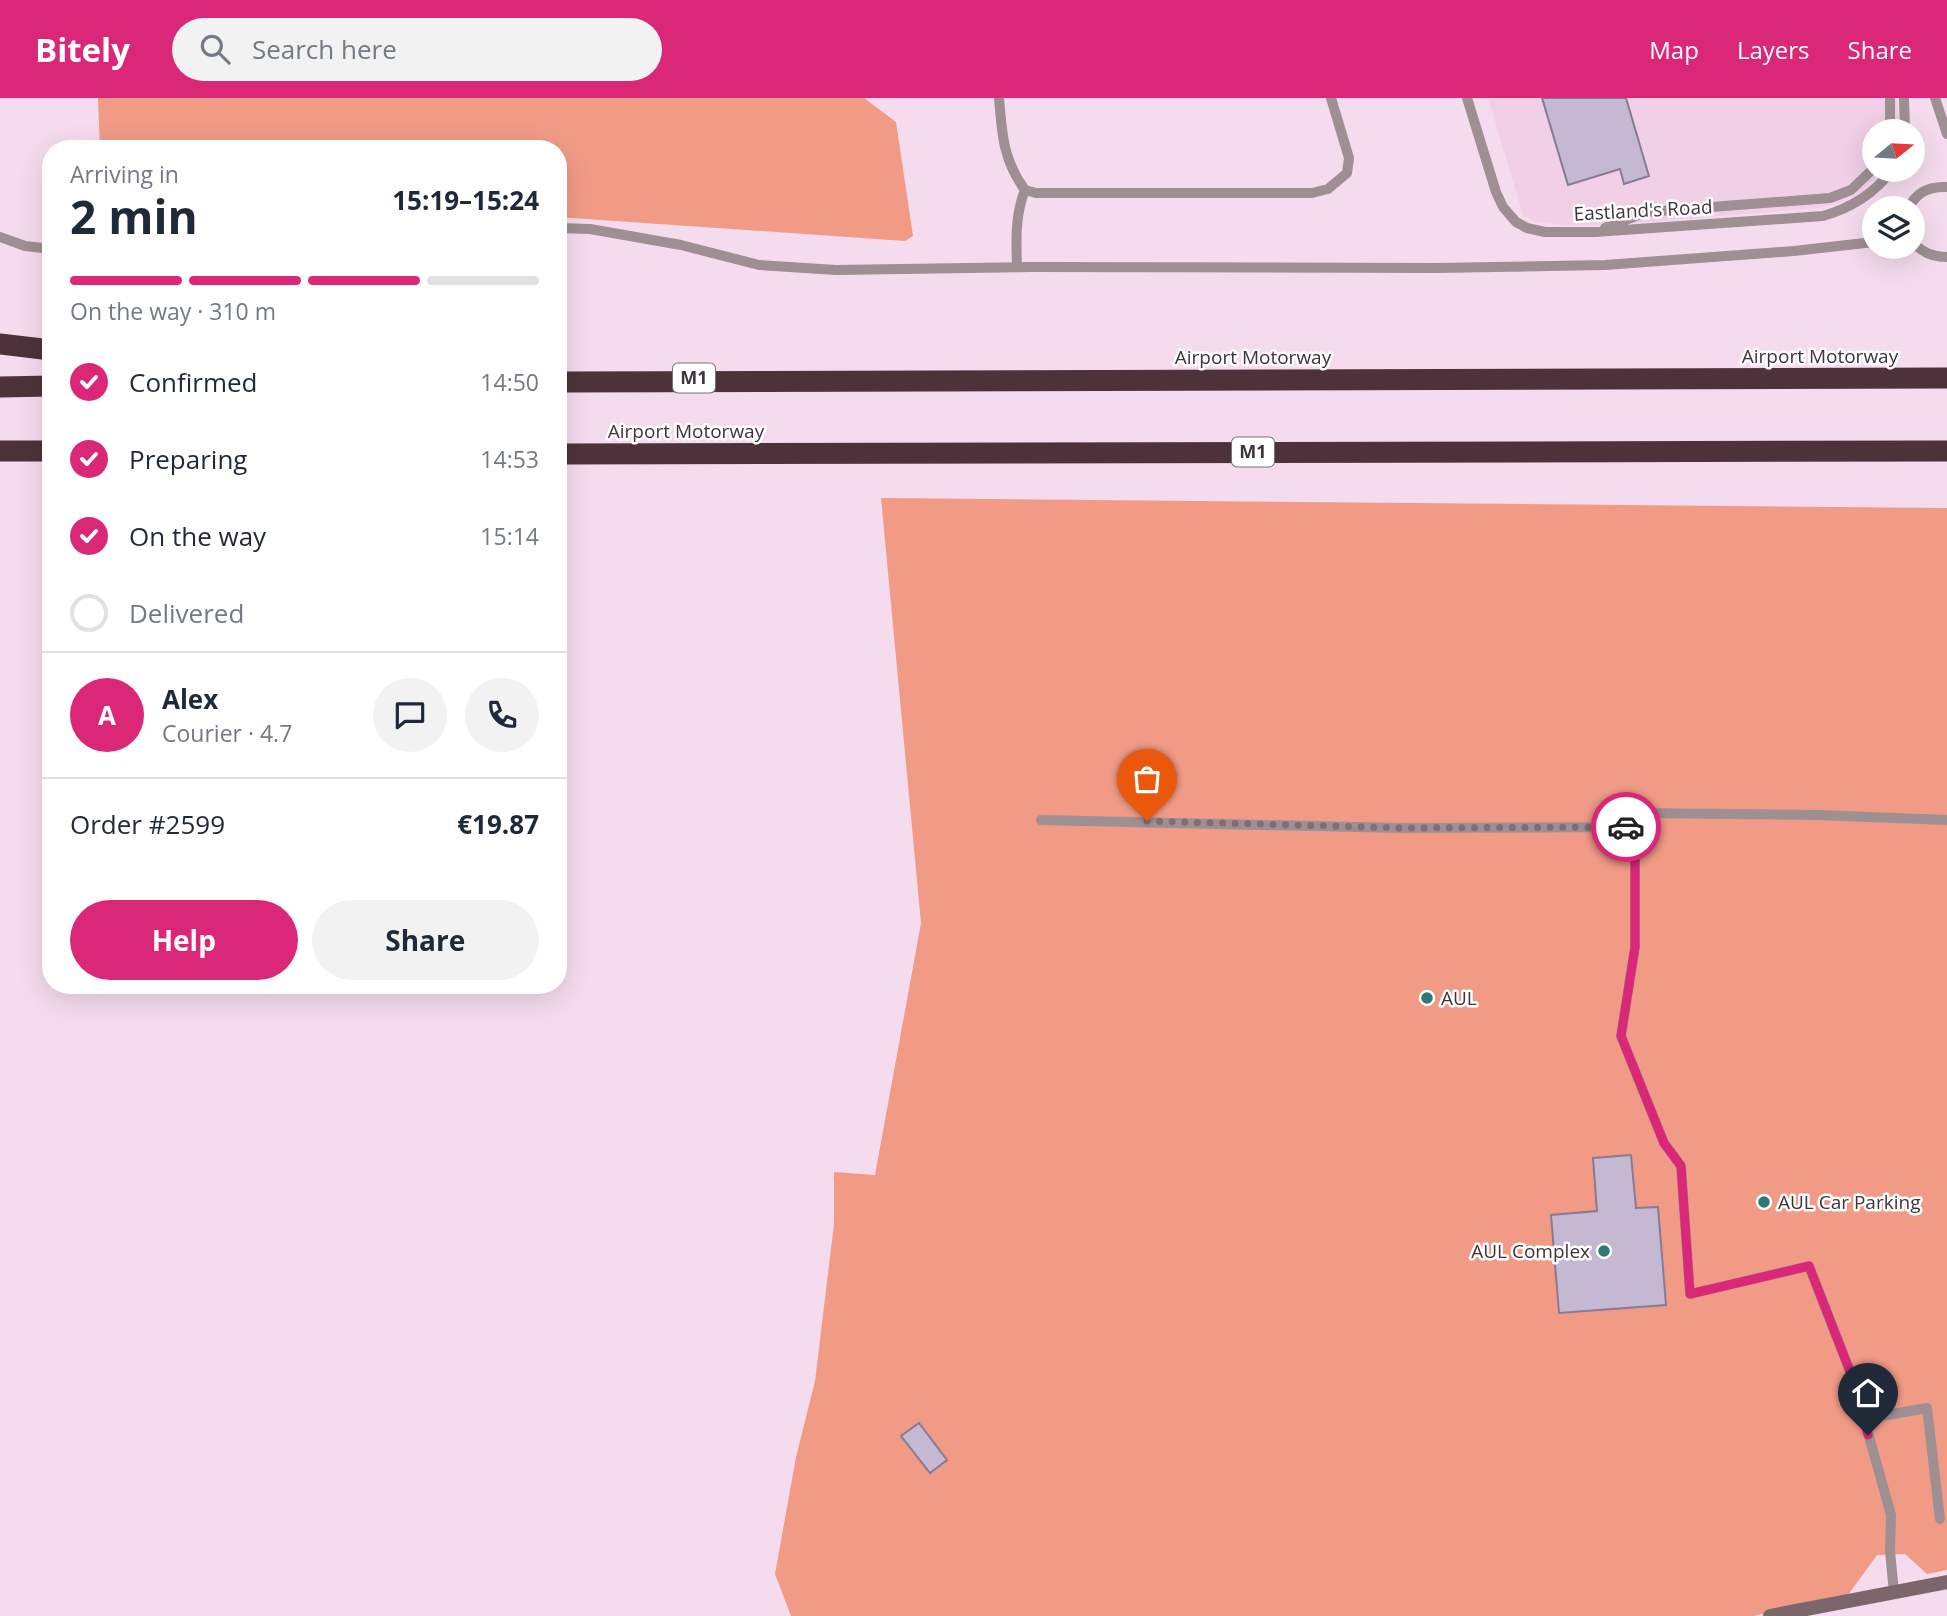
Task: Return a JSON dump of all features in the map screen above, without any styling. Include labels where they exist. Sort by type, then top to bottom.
[{"type":"highway","points":[[0,344],[42,349]]},
{"type":"highway","name":"M1","points":[[567,372],[831,381]]},
{"type":"highway","name":"Airport Motorway","points":[[567,382],[1947,379]]},
{"type":"highway","points":[[0,387],[42,386]]},
{"type":"highway","points":[[0,451],[42,451]]},
{"type":"highway","name":"Airport Motorway","points":[[567,454],[1947,451]]},
{"type":"street","points":[[1770,1616],[1947,1582]]},
{"type":"lane","points":[[999,98],[1002,138],[1012,173],[1025,190],[1050,193],[1312,193],[1328,189],[1347,173],[1349,158],[1331,98]]},
{"type":"lane","name":"Eastland's Road","points":[[1468,98],[1503,207],[1516,222],[1545,232],[1595,232],[1823,216],[1845,209],[1870,193],[1881,182]]},
{"type":"lane","points":[[1890,119],[1891,98]]},
{"type":"lane","points":[[1904,98],[1905,119]]},
{"type":"lane","points":[[1935,98],[1947,134]]},
{"type":"lane","points":[[1595,232],[1646,212],[1830,198],[1851,190],[1862,179]]},
{"type":"lane","points":[[1917,196],[1926,190],[1947,186]]},
{"type":"lane","points":[[1017,267],[1018,215],[1025,190]]},
{"type":"lane","points":[[567,228],[590,229],[681,245],[759,265],[836,270],[1605,265],[1862,243]]},
{"type":"lane","points":[[0,237],[25,246],[42,248]]},
{"type":"lane","points":[[1925,253],[1947,257]]},
{"type":"lane","points":[[1894,1593],[1890,1551],[1891,1515],[1853,1379],[1809,1266],[1690,1294],[1681,1166],[1664,1143],[1621,1036],[1635,947],[1635,813],[1818,815],[1947,820]]},
{"type":"lane","points":[[1041,820],[1401,828],[1635,827]]},
{"type":"lane","points":[[1864,1419],[1927,1408],[1940,1519]]},
{"type":"shaded area","points":[[98,98],[864,98],[896,122],[913,236],[905,241],[567,218],[567,140],[100,140]]},
{"type":"shaded area","points":[[1488,98],[1896,98],[1899,119],[1862,119],[1862,182],[1871,182],[1863,191],[1843,202],[1819,208],[1611,225],[1536,222],[1523,215]]},
{"type":"shaded area","name":"AUL","points":[[881,498],[1947,508],[1947,1570],[1927,1574],[1905,1554],[1877,1555],[1848,1595],[1753,1616],[791,1616],[775,1574],[796,1457],[815,1381],[834,1224],[834,1172],[875,1175],[921,923]]},
{"type":"building","points":[[1542,98],[1626,98],[1649,176],[1624,184],[1620,169],[1568,185]]},
{"type":"building","points":[[1631,1155],[1636,1208],[1658,1207],[1666,1305],[1559,1313],[1551,1215],[1597,1211],[1593,1158]]},
{"type":"building","points":[[919,1423],[947,1460],[930,1473],[901,1436]]},
{"type":"way so far","points":[[1147,821],[1401,828],[1626,827]]},
{"type":"place","name":"AUL","points":[[1427,998]]},
{"type":"place","name":"AUL Car Parking","points":[[1764,1202]]},
{"type":"place","name":"AUL Complex","points":[[1604,1251]]},
{"type":"route","points":[[1626,827],[1635,827],[1635,947],[1621,1036],[1664,1143],[1681,1166],[1690,1294],[1809,1266],[1853,1379],[1868,1435]]}]
